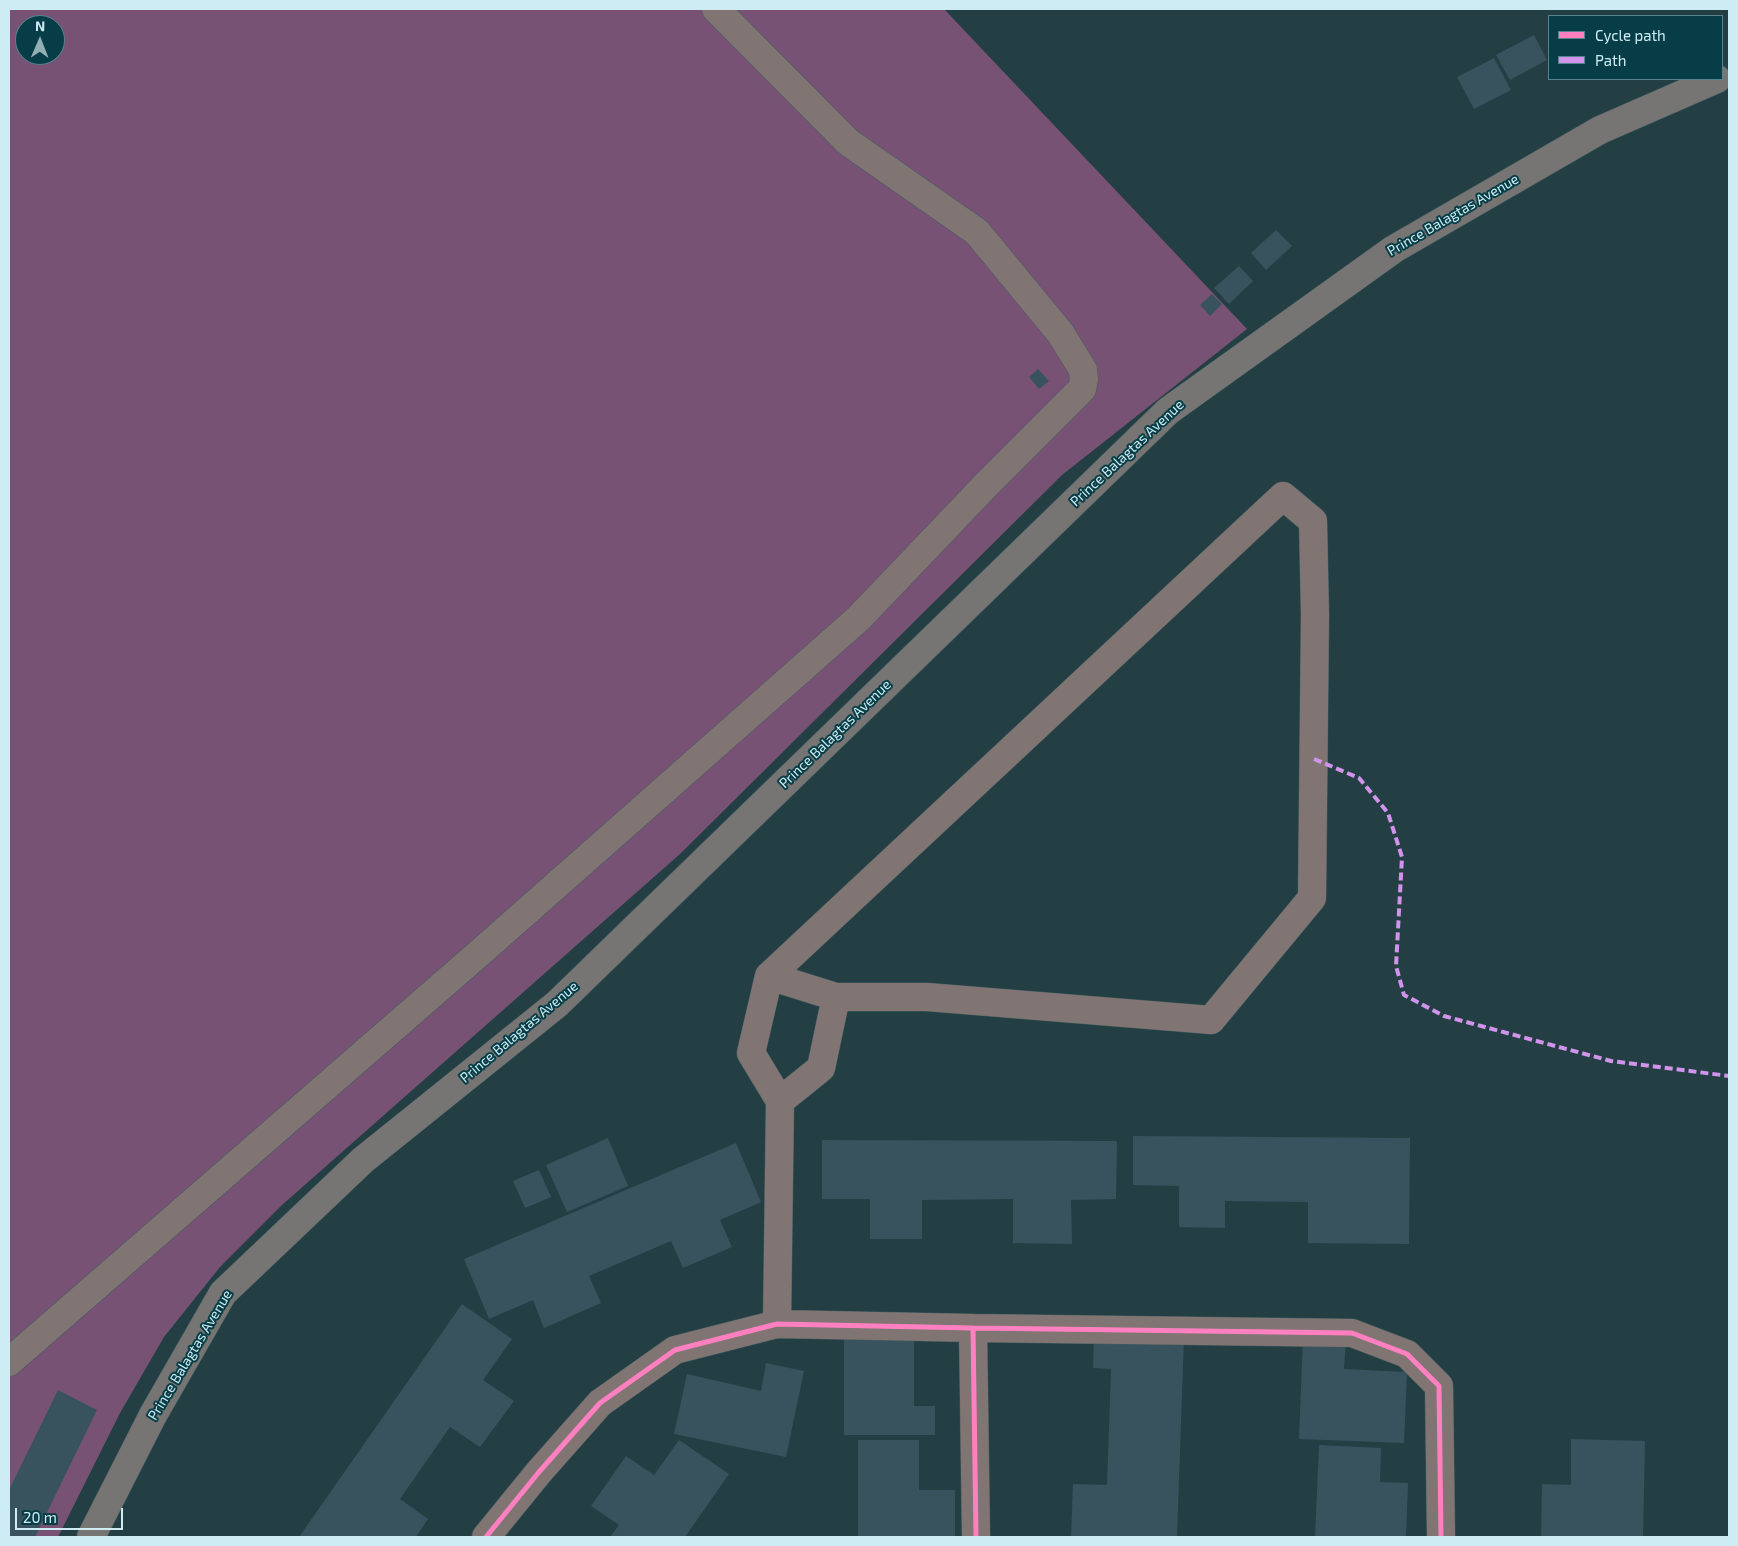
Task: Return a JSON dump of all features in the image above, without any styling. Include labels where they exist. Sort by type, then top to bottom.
[{"type":"main road","name":"Prince Balagtas Avenue","points":[[91,1537],[153,1415],[224,1293],[362,1160],[557,1004],[1168,411],[1394,249],[1600,130],[1715,80]]},
{"type":"street","points":[[9,1362],[476,956],[858,618],[985,486],[1082,389],[1083,370],[1062,334],[977,232],[848,142],[716,9]]},
{"type":"street","points":[[769,976],[836,997],[927,997],[1211,1020],[1312,898],[1313,521],[1283,496],[769,976],[750,1053],[780,1102],[777,1324]]},
{"type":"street","points":[[780,1102],[821,1068],[836,997]]},
{"type":"street","points":[[486,1537],[600,1403],[675,1350],[777,1324],[1352,1332],[1407,1354],[1439,1386],[1441,1537]]},
{"type":"street","points":[[973,1328],[976,1537]]},
{"type":"shaded area","points":[[9,9],[944,9],[1247,329],[1062,475],[680,854],[282,1205],[220,1267],[164,1337],[120,1413],[58,1537],[9,1537]]},
{"type":"building","points":[[1534,35],[1547,60],[1510,80],[1496,55]]},
{"type":"building","points":[[1494,58],[1511,90],[1474,109],[1457,77]]},
{"type":"building","points":[[1276,230],[1292,246],[1266,270],[1251,253]]},
{"type":"building","points":[[1239,266],[1253,281],[1229,304],[1214,288]]},
{"type":"building","points":[[1212,294],[1222,304],[1210,316],[1200,305]]},
{"type":"building","points":[[1038,369],[1049,381],[1039,389],[1029,377]]},
{"type":"building","points":[[1133,1136],[1410,1138],[1409,1244],[1308,1243],[1308,1202],[1225,1201],[1225,1228],[1179,1227],[1179,1186],[1133,1185]]},
{"type":"building","points":[[608,1138],[628,1186],[567,1212],[546,1165]]},
{"type":"building","points":[[822,1140],[1117,1141],[1116,1199],[1071,1200],[1072,1244],[1013,1243],[1013,1199],[922,1200],[922,1239],[870,1239],[870,1199],[822,1199]]},
{"type":"building","points":[[736,1143],[761,1202],[720,1220],[732,1247],[683,1268],[671,1241],[589,1276],[601,1303],[544,1328],[533,1300],[489,1319],[464,1259]]},
{"type":"building","points":[[539,1170],[551,1197],[525,1208],[513,1181]]},
{"type":"building","points":[[462,1304],[512,1339],[483,1380],[514,1401],[480,1447],[450,1427],[400,1499],[428,1519],[416,1537],[299,1537]]},
{"type":"building","points":[[844,1329],[914,1330],[914,1406],[935,1406],[935,1435],[844,1435]]},
{"type":"building","points":[[1094,1334],[1184,1337],[1177,1537],[1071,1537],[1073,1484],[1107,1485],[1111,1369],[1093,1368]]},
{"type":"building","points":[[1303,1337],[1346,1339],[1344,1369],[1407,1372],[1404,1443],[1299,1439]]},
{"type":"building","points":[[766,1363],[804,1371],[786,1457],[674,1434],[687,1374],[761,1391]]},
{"type":"building","points":[[58,1390],[97,1410],[35,1537],[9,1537],[9,1490]]},
{"type":"building","points":[[1571,1439],[1645,1441],[1643,1537],[1541,1537],[1542,1484],[1571,1485]]},
{"type":"building","points":[[679,1440],[729,1474],[685,1537],[610,1537],[619,1525],[591,1506],[626,1456],[654,1475]]},
{"type":"building","points":[[858,1440],[919,1440],[919,1490],[955,1490],[955,1537],[858,1537]]},
{"type":"building","points":[[1319,1445],[1381,1448],[1380,1482],[1408,1483],[1406,1537],[1315,1537]]},
{"type":"marked path","points":[[1314,759],[1359,778],[1388,813],[1402,857],[1396,966],[1404,995],[1444,1016],[1611,1061],[1729,1076]]},
{"type":"cycle path","points":[[486,1537],[539,1472],[600,1403],[675,1350],[777,1324],[973,1328]]},
{"type":"cycle path","points":[[976,1537],[973,1328],[1352,1333],[1407,1354],[1439,1386],[1441,1537]]}]
